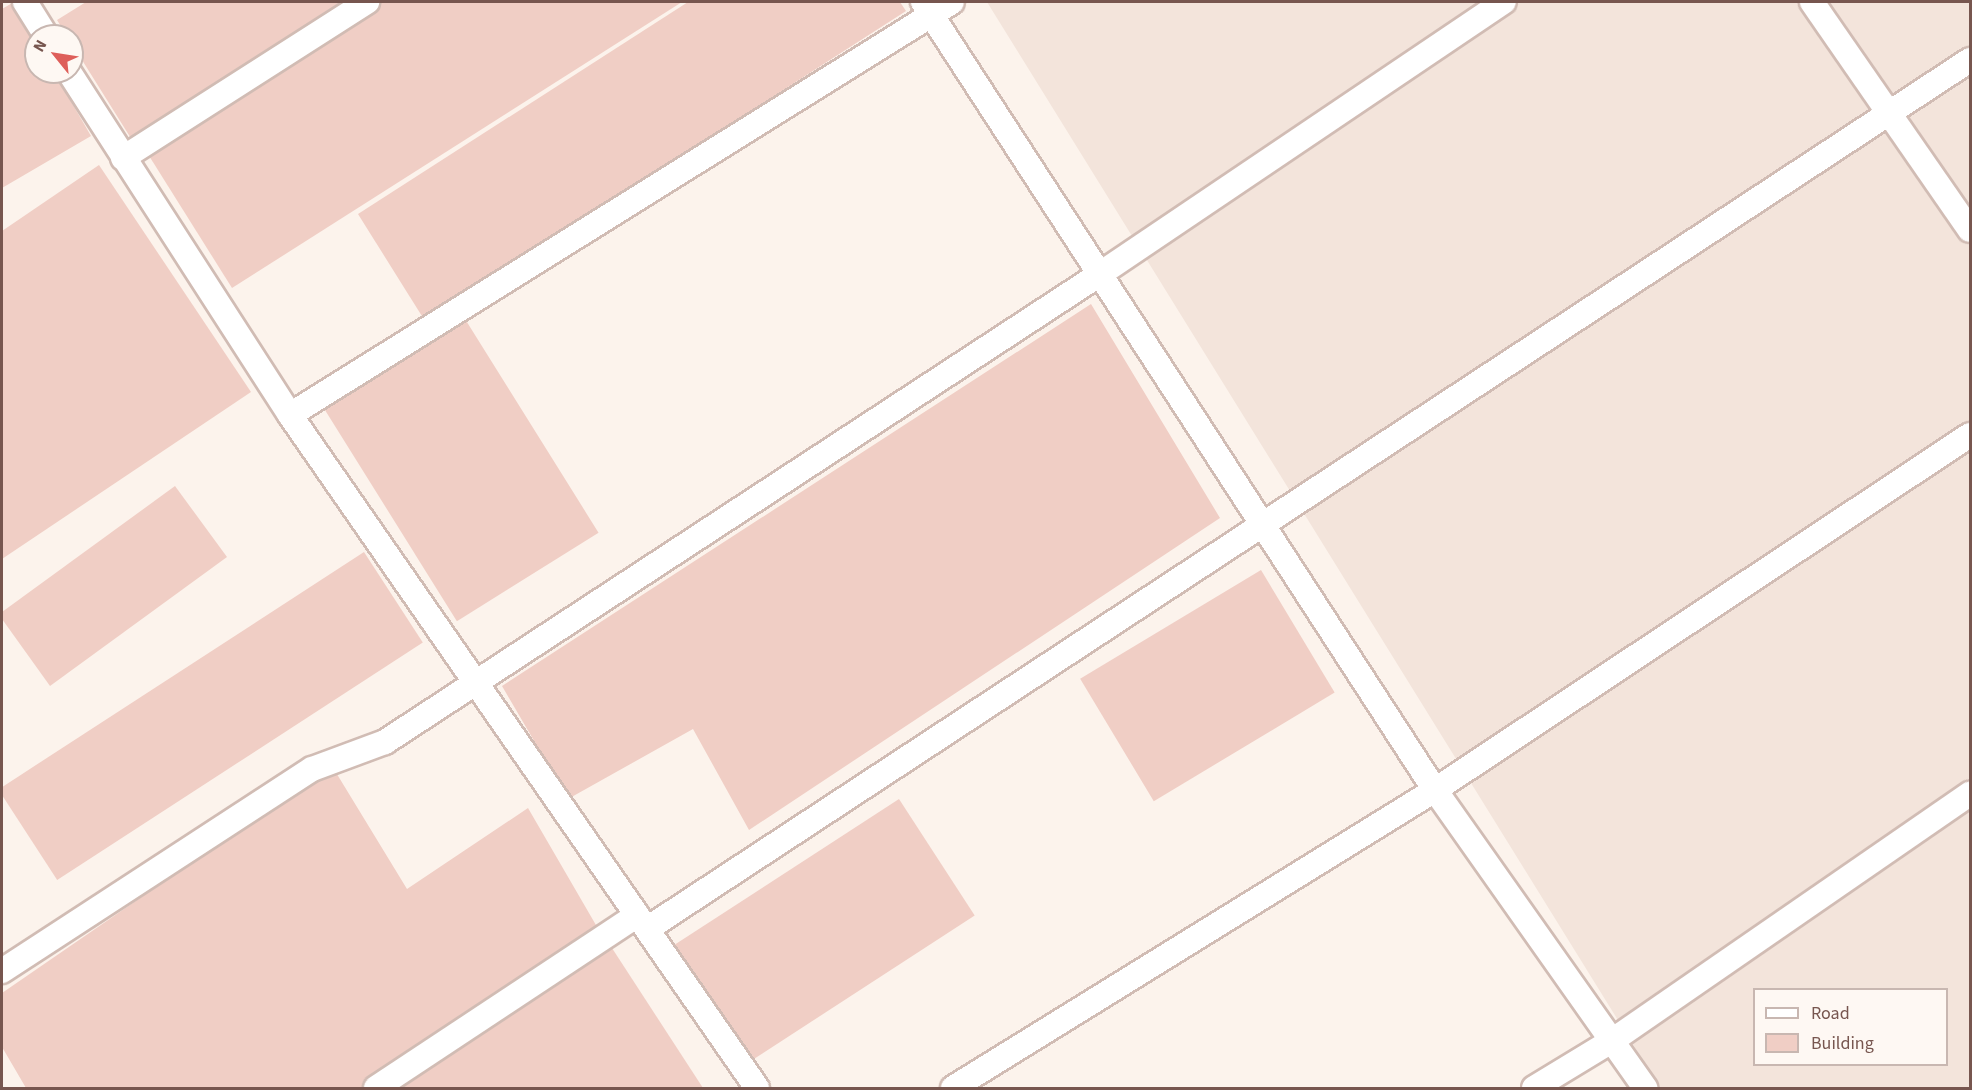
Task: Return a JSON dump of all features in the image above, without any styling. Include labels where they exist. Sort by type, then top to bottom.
[{"type":"street","points":[[25,2],[39,24]]},
{"type":"street","points":[[123,158],[367,2]]},
{"type":"street","points":[[290,415],[927,8],[952,2]]},
{"type":"street","points":[[2,971],[312,769],[385,742],[1100,274],[1504,2]]},
{"type":"street","points":[[1812,2],[1891,112],[1971,230]]},
{"type":"street","points":[[927,8],[1435,790],[1613,1040],[1645,1089]]},
{"type":"street","points":[[376,1089],[642,922],[1262,525],[1971,60]]},
{"type":"street","points":[[77,84],[290,415],[758,1089]]},
{"type":"street","points":[[953,1089],[1435,790],[1971,435]]},
{"type":"street","points":[[1534,1089],[1613,1040],[1971,794]]},
{"type":"shaded area","points":[[987,2],[1970,2],[1970,1088],[1660,1088]]},
{"type":"building","points":[[14,2],[27,24],[24,24],[24,84],[61,84],[91,136],[2,188],[2,9]]},
{"type":"building","points":[[86,2],[348,2],[132,140],[84,63],[84,24],[60,24],[57,20]]},
{"type":"building","points":[[381,2],[682,2],[232,288],[146,151]]},
{"type":"building","points":[[688,2],[900,2],[906,11],[425,321],[358,214]]},
{"type":"building","points":[[99,165],[251,392],[2,559],[2,231]]},
{"type":"building","points":[[1091,304],[1220,518],[749,830],[693,729],[568,799],[502,686]]},
{"type":"building","points":[[465,319],[599,533],[457,621],[323,407]]},
{"type":"building","points":[[175,486],[227,557],[50,686],[2,619],[2,612]]},
{"type":"building","points":[[364,552],[423,643],[57,880],[2,795],[2,787]]},
{"type":"building","points":[[1261,570],[1335,693],[1154,801],[1080,679]]},
{"type":"building","points":[[332,766],[407,889],[528,808],[600,932],[364,1088],[26,1088],[2,1047],[2,993]]},
{"type":"building","points":[[899,799],[975,916],[749,1062],[673,946]]},
{"type":"building","points":[[610,945],[703,1088],[389,1088]]}]
